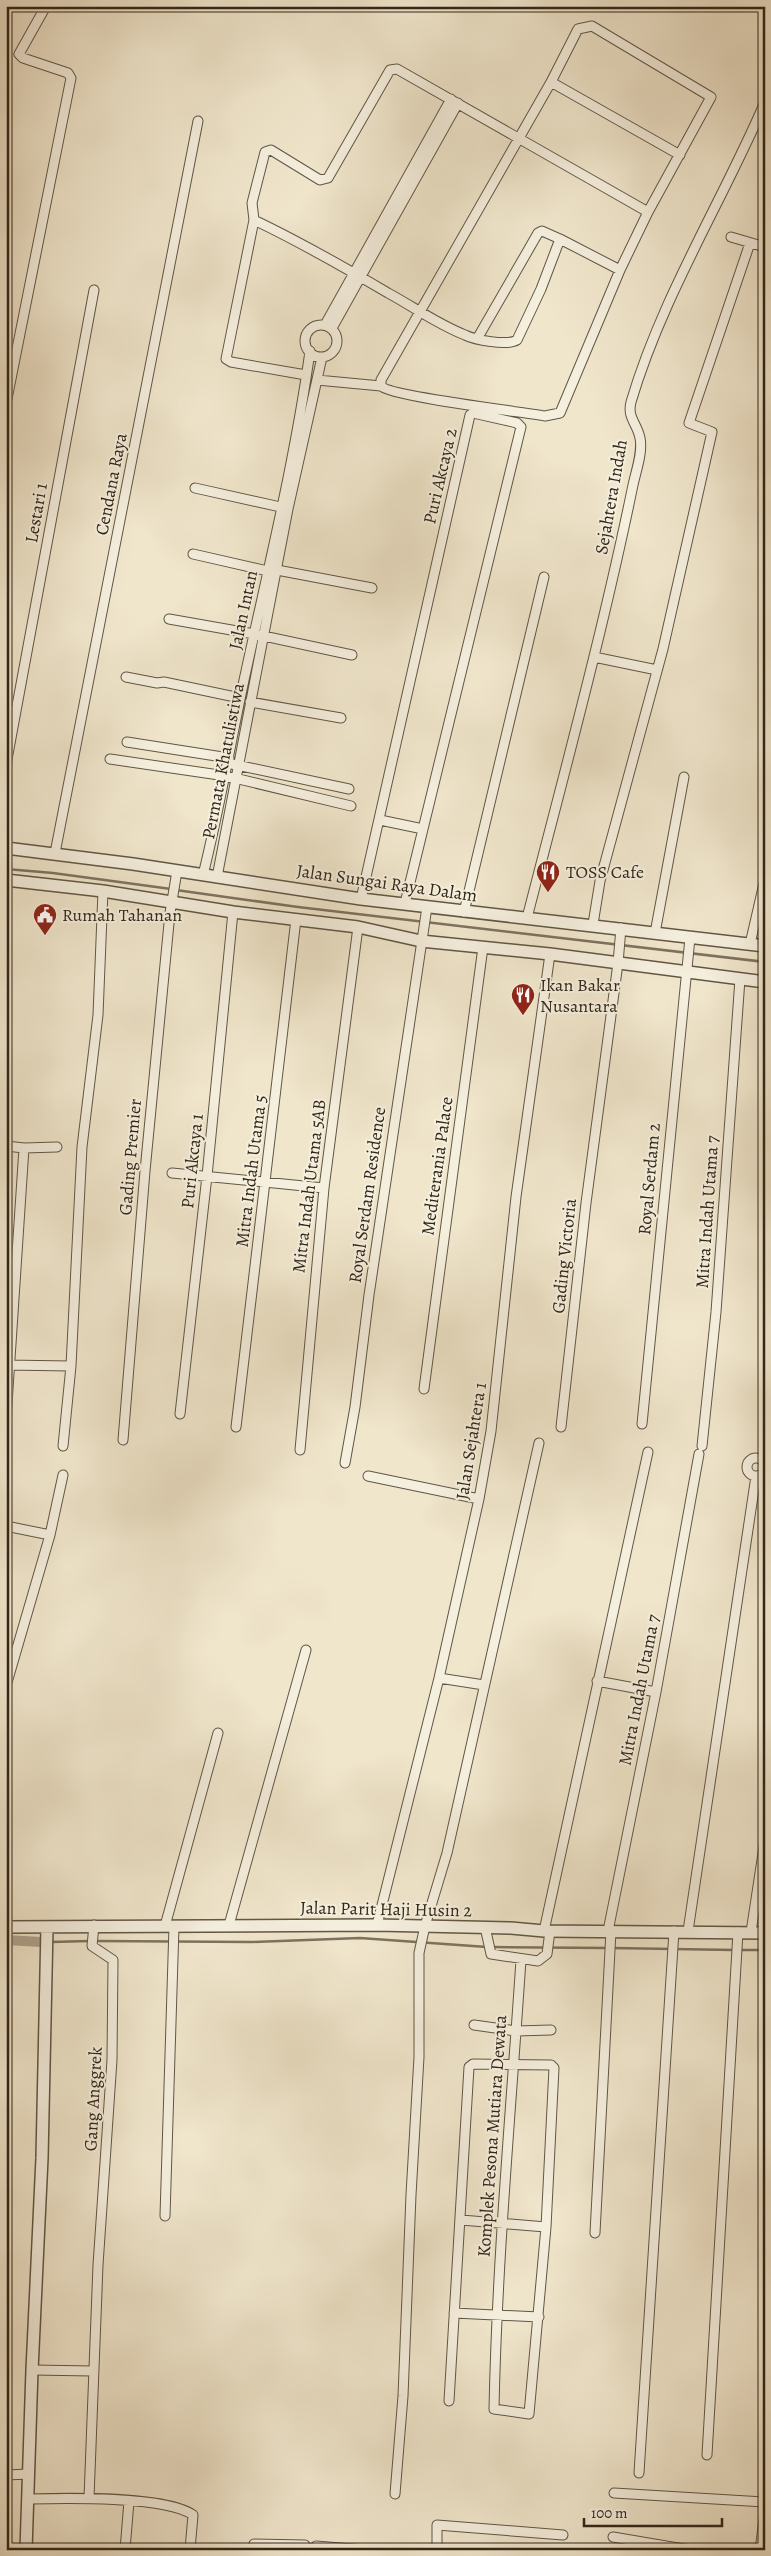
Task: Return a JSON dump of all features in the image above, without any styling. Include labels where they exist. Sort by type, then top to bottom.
[{"type":"street","points":[[6,404],[71,78],[68,73],[20,57],[20,50],[46,6]]},
{"type":"street","points":[[317,380],[380,386],[387,391],[403,394],[535,414],[554,416],[560,413],[620,270],[648,212],[711,97],[592,26],[578,29],[551,82],[380,386]]},
{"type":"street","points":[[306,375],[231,362],[226,358],[254,220],[252,203],[265,152],[271,150],[320,180],[328,178],[390,70],[397,69],[648,212]]},
{"type":"street","points":[[551,82],[680,155]]},
{"type":"street","points":[[329,327],[356,274],[454,101]]},
{"type":"street","name":"Sejahtera Indah","points":[[527,918],[594,657],[640,445],[638,432],[630,417],[629,411],[632,398],[658,327],[765,102]]},
{"type":"street","name":"Cendana Raya","points":[[55,853],[198,121]]},
{"type":"street","points":[[254,220],[356,274],[421,311],[430,319],[477,339],[507,342],[517,340],[541,289],[560,239]]},
{"type":"street","points":[[477,339],[538,233],[542,231],[620,270]]},
{"type":"street","points":[[731,237],[765,247]]},
{"type":"street","points":[[593,924],[600,881],[657,670],[712,432],[689,423],[750,243]]},
{"type":"street","name":"Lestari 1","points":[[6,766],[93,293]]},
{"type":"street","points":[[314,326],[329,327],[337,334],[337,345],[332,353],[322,357],[310,351],[306,344],[307,333],[314,326]]},
{"type":"street","points":[[194,488],[284,508],[310,351]]},
{"type":"street","name":"Permata Khatulistiwa","points":[[217,877],[230,778],[238,765],[264,637],[272,570],[284,508],[322,357]]},
{"type":"street","name":"Puri Akcaya 2","points":[[361,899],[461,453],[470,415],[474,413],[521,425],[406,903]]},
{"type":"street","points":[[193,554],[372,588]]},
{"type":"street","name":"Jalan Intan","points":[[203,875],[230,778],[228,761],[240,698],[254,634],[272,570]]},
{"type":"street","points":[[464,912],[544,577]]},
{"type":"street","points":[[169,619],[254,634],[352,655]]},
{"type":"street","points":[[594,657],[657,670]]},
{"type":"street","points":[[126,677],[157,683],[164,682],[240,698]]},
{"type":"street","points":[[250,702],[341,718]]},
{"type":"street","points":[[127,742],[228,761],[238,765],[349,789]]},
{"type":"street","points":[[110,759],[230,778],[351,806]]},
{"type":"street","points":[[655,933],[684,777]]},
{"type":"street","points":[[380,820],[423,829]]},
{"type":"street","name":"Jalan Sungai Raya Dalam","points":[[6,848],[55,853],[177,874],[203,875],[361,899],[406,903],[427,910],[593,924],[621,931],[655,933],[690,942],[765,946]]},
{"type":"street","name":"Gading Premier","points":[[123,1440],[145,1171],[172,901],[177,874]]},
{"type":"street","points":[[750,944],[765,879]]},
{"type":"street","points":[[6,880],[103,891],[233,912],[358,927],[483,947],[765,982]]},
{"type":"street","points":[[62,1446],[71,1366],[82,1147],[98,1015],[103,891]]},
{"type":"street","name":"Royal Serdam Residence","points":[[344,1463],[355,1407],[427,910]]},
{"type":"street","name":"Puri Akcaya 1","points":[[180,1414],[207,1176],[233,912]]},
{"type":"street","name":"Mitra Indah Utama 5","points":[[236,1427],[267,1181],[296,919]]},
{"type":"street","name":"Mitra Indah Utama 5AB","points":[[300,1450],[324,1188],[358,927]]},
{"type":"street","name":"Gading Victoria","points":[[561,1427],[621,931]]},
{"type":"street","name":"Royal Serdam 2","points":[[642,1424],[685,972],[690,942]]},
{"type":"street","name":"Mediterania Palace","points":[[424,1388],[483,947]]},
{"type":"street","name":"Jalan Sejahtera 1","points":[[377,1925],[440,1678],[479,1499],[491,1431],[516,1197],[550,954]]},
{"type":"street","name":"Mitra Indah Utama 7","points":[[595,2233],[610,1934],[701,1450],[716,1312],[740,979]]},
{"type":"street","points":[[6,1146],[57,1148]]},
{"type":"street","points":[[6,1419],[8,1365],[24,1148]]},
{"type":"street","points":[[172,1173],[324,1188]]},
{"type":"street","points":[[8,1365],[71,1366]]},
{"type":"street","points":[[395,2494],[403,2396],[410,2195],[420,2057],[419,1953],[423,1932],[447,1853],[539,1443]]},
{"type":"street","points":[[485,1927],[491,1953],[520,1960],[538,1961],[546,1954],[547,1934],[597,1681],[648,1452]]},
{"type":"street","points":[[6,1686],[50,1535],[63,1475]]},
{"type":"street","points":[[368,1476],[479,1499]]},
{"type":"street","points":[[688,1931],[756,1476]]},
{"type":"street","points":[[6,1526],[50,1535]]},
{"type":"street","points":[[229,1925],[306,1650]]},
{"type":"street","points":[[440,1678],[484,1685]]},
{"type":"street","points":[[597,1681],[656,1692]]},
{"type":"street","points":[[165,2216],[174,1948],[171,1929],[218,1733]]},
{"type":"street","points":[[751,1932],[765,1840]]},
{"type":"street","name":"Jalan Parit Haji Husin 2","points":[[6,1927],[47,1931],[94,1928],[171,1929],[229,1925],[377,1925],[423,1932],[485,1927],[547,1934],[674,1935],[688,1931],[765,1933]]},
{"type":"street","name":"Gang Anggrek","points":[[93,2371],[112,2060],[112,1960],[92,1946],[94,1928]]},
{"type":"street","points":[[26,2550],[42,2158],[45,1951],[47,1931]]},
{"type":"street","points":[[707,2454],[738,1932]]},
{"type":"street","points":[[639,2472],[674,1935]]},
{"type":"street","name":"Komplek Pesona Mutiara Dewata","points":[[520,1960],[496,2314],[494,2410],[529,2414],[539,2317]]},
{"type":"street","points":[[474,2025],[516,2031],[551,2030]]},
{"type":"street","points":[[448,2401],[454,2313],[461,2220],[469,2068],[473,2064],[551,2065],[554,2068],[546,2227],[539,2317],[454,2313]]},
{"type":"street","points":[[461,2220],[546,2227]]},
{"type":"street","points":[[32,2370],[93,2371],[89,2498]]},
{"type":"street","points":[[6,2475],[29,2474]]},
{"type":"street","points":[[614,2493],[765,2502]]},
{"type":"street","points":[[29,2499],[89,2498],[130,2501],[178,2508],[193,2514],[190,2550]]},
{"type":"street","points":[[125,2550],[130,2501]]},
{"type":"street","points":[[760,2550],[765,2512]]},
{"type":"street","points":[[437,2550],[437,2525],[563,2535]]},
{"type":"street","points":[[613,2537],[690,2550]]},
{"type":"street","points":[[254,2550],[254,2544],[305,2545]]},
{"type":"street","points":[[316,2550],[316,2546],[365,2550]]},
{"type":"waterway","points":[[6,869],[53,873],[171,889]]},
{"type":"waterway","points":[[176,890],[298,907],[765,962]]},
{"type":"waterway","points":[[95,1941],[252,1942],[360,1938],[487,1947]]},
{"type":"waterway","points":[[6,1940],[41,1942]]},
{"type":"waterway","points":[[50,1942],[90,1941]]},
{"type":"waterway","points":[[492,1947],[607,1948]]},
{"type":"waterway","points":[[612,1948],[734,1950]]},
{"type":"waterway","points":[[740,1950],[765,1950]]},
{"type":"place","name":"TOSS Cafe","points":[[548,893]]},
{"type":"place","name":"Rumah Tahanan","points":[[45,936]]},
{"type":"place","name":"Ikan Bakar Nusantara","points":[[523,1016]]}]
